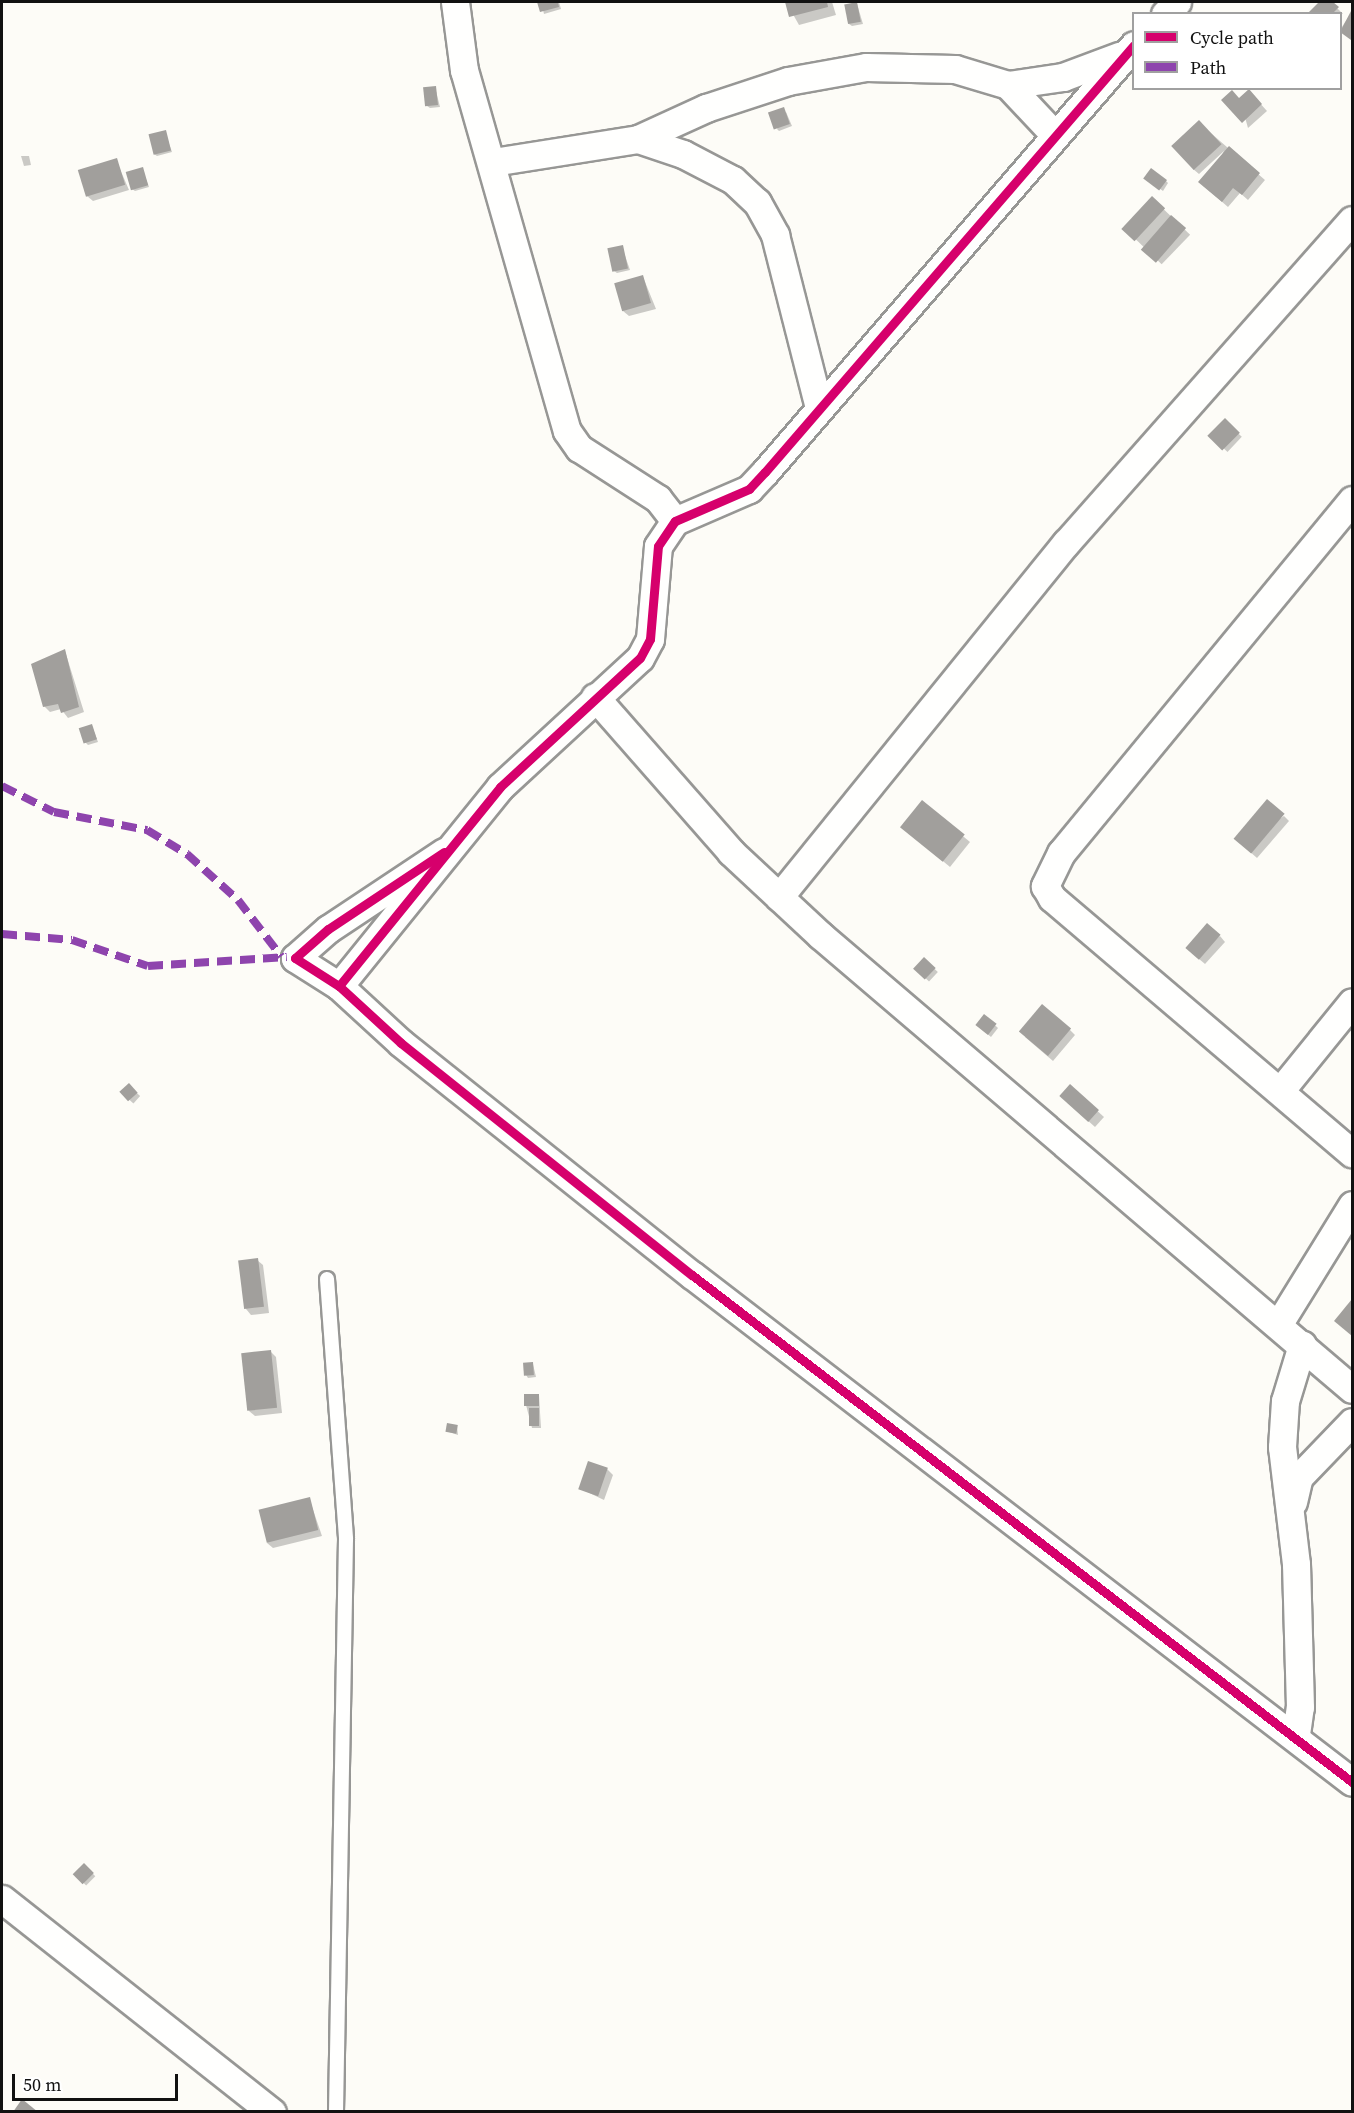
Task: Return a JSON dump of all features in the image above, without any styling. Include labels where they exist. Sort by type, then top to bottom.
[{"type":"street","points":[[455,2],[464,70],[493,162],[516,265],[567,431],[579,448],[643,487],[675,521]]},
{"type":"street","points":[[493,162],[638,139],[706,108],[788,81],[866,67],[955,69],[1008,85],[1064,77],[1131,48]]},
{"type":"street","points":[[339,986],[444,852],[528,758],[640,658],[650,639],[658,546],[675,521],[748,489],[1131,48]]},
{"type":"street","points":[[1008,85],[1054,134]]},
{"type":"street","points":[[638,139],[683,154],[733,180],[757,202],[775,235],[819,407]]},
{"type":"street","points":[[779,897],[1065,543],[1353,220]]},
{"type":"street","points":[[1353,500],[1061,853],[1045,886],[1052,898],[1353,1153]]},
{"type":"street","points":[[595,697],[731,852],[779,897],[1353,1389]]},
{"type":"street","points":[[444,852],[328,929],[295,958],[339,986],[401,1043],[692,1275],[1296,1734],[1353,1782]]},
{"type":"street","points":[[1280,1091],[1353,1002]]},
{"type":"street","points":[[1278,1325],[1353,1205]]},
{"type":"street","points":[[1296,1734],[1300,1707],[1292,1503],[1282,1447],[1285,1401],[1302,1345]]},
{"type":"street","points":[[1292,1503],[1299,1477],[1353,1422]]},
{"type":"street","points":[[2,1899],[272,2112]]},
{"type":"lane","points":[[327,1279],[346,1539],[336,2112]]},
{"type":"building","points":[[537,2],[558,2],[559,7],[540,12]]},
{"type":"building","points":[[785,2],[827,2],[828,7],[789,17]]},
{"type":"building","points":[[857,2],[861,22],[848,24],[844,4]]},
{"type":"building","points":[[1319,2],[1333,2],[1339,7],[1334,12],[1309,12]]},
{"type":"building","points":[[1351,11],[1351,40],[1342,33],[1342,28]]},
{"type":"building","points":[[436,86],[438,105],[425,106],[423,87]]},
{"type":"building","points":[[1232,90],[1239,98],[1250,90],[1262,104],[1242,123],[1221,100]]},
{"type":"building","points":[[784,107],[790,124],[774,130],[768,113]]},
{"type":"building","points":[[1199,120],[1222,144],[1194,170],[1171,146]]},
{"type":"building","points":[[166,130],[171,150],[154,155],[149,134]]},
{"type":"building","points":[[1229,146],[1260,173],[1242,195],[1233,188],[1222,202],[1198,182]]},
{"type":"building","points":[[117,158],[125,185],[86,197],[78,170]]},
{"type":"building","points":[[143,167],[148,185],[131,190],[126,172]]},
{"type":"building","points":[[1151,168],[1167,180],[1159,190],[1143,178]]},
{"type":"building","points":[[1152,196],[1165,208],[1134,241],[1121,229]]},
{"type":"building","points":[[1171,215],[1186,228],[1156,263],[1141,250]]},
{"type":"building","points":[[623,245],[628,268],[612,272],[607,248]]},
{"type":"building","points":[[643,275],[651,303],[622,311],[614,283]]},
{"type":"building","points":[[1225,418],[1240,433],[1222,451],[1207,436]]},
{"type":"building","points":[[65,649],[79,707],[61,713],[58,704],[43,707],[31,664]]},
{"type":"building","points":[[92,724],[97,739],[84,744],[79,728]]},
{"type":"building","points":[[1267,799],[1285,814],[1251,854],[1234,839]]},
{"type":"building","points":[[922,800],[965,835],[943,862],[900,827]]},
{"type":"building","points":[[1207,923],[1221,935],[1199,960],[1185,948]]},
{"type":"building","points":[[924,957],[936,968],[925,980],[913,969]]},
{"type":"building","points":[[1042,1004],[1071,1028],[1048,1056],[1019,1032]]},
{"type":"building","points":[[984,1014],[997,1024],[988,1035],[975,1025]]},
{"type":"building","points":[[129,1083],[138,1093],[128,1101],[119,1092]]},
{"type":"building","points":[[1070,1084],[1099,1110],[1088,1122],[1059,1096]]},
{"type":"building","points":[[258,1258],[264,1307],[244,1309],[238,1260]]},
{"type":"building","points":[[1352,1299],[1352,1336],[1334,1321]]},
{"type":"building","points":[[271,1350],[277,1408],[247,1411],[241,1353]]},
{"type":"building","points":[[533,1362],[534,1375],[524,1376],[523,1363]]},
{"type":"building","points":[[524,1394],[539,1394],[539,1406],[524,1406]]},
{"type":"building","points":[[529,1408],[539,1408],[539,1426],[529,1426]]},
{"type":"building","points":[[447,1423],[458,1425],[456,1434],[445,1432]]},
{"type":"building","points":[[588,1461],[608,1468],[598,1496],[578,1489]]},
{"type":"building","points":[[310,1497],[318,1530],[267,1543],[259,1510]]},
{"type":"building","points":[[84,1863],[94,1873],[83,1884],[73,1874]]},
{"type":"building","points":[[22,2099],[38,2112],[13,2112]]},
{"type":"marked path","points":[[2,786],[54,812],[147,830],[187,854],[238,900],[281,956]]},
{"type":"marked path","points":[[2,934],[72,940],[148,966],[287,957]]},
{"type":"cycle path","points":[[339,986],[500,787],[640,658],[650,639],[658,546],[675,521],[749,489],[1132,47]]},
{"type":"cycle path","points":[[444,852],[328,929],[295,958],[339,986],[401,1043],[692,1275],[1352,1782]]}]
